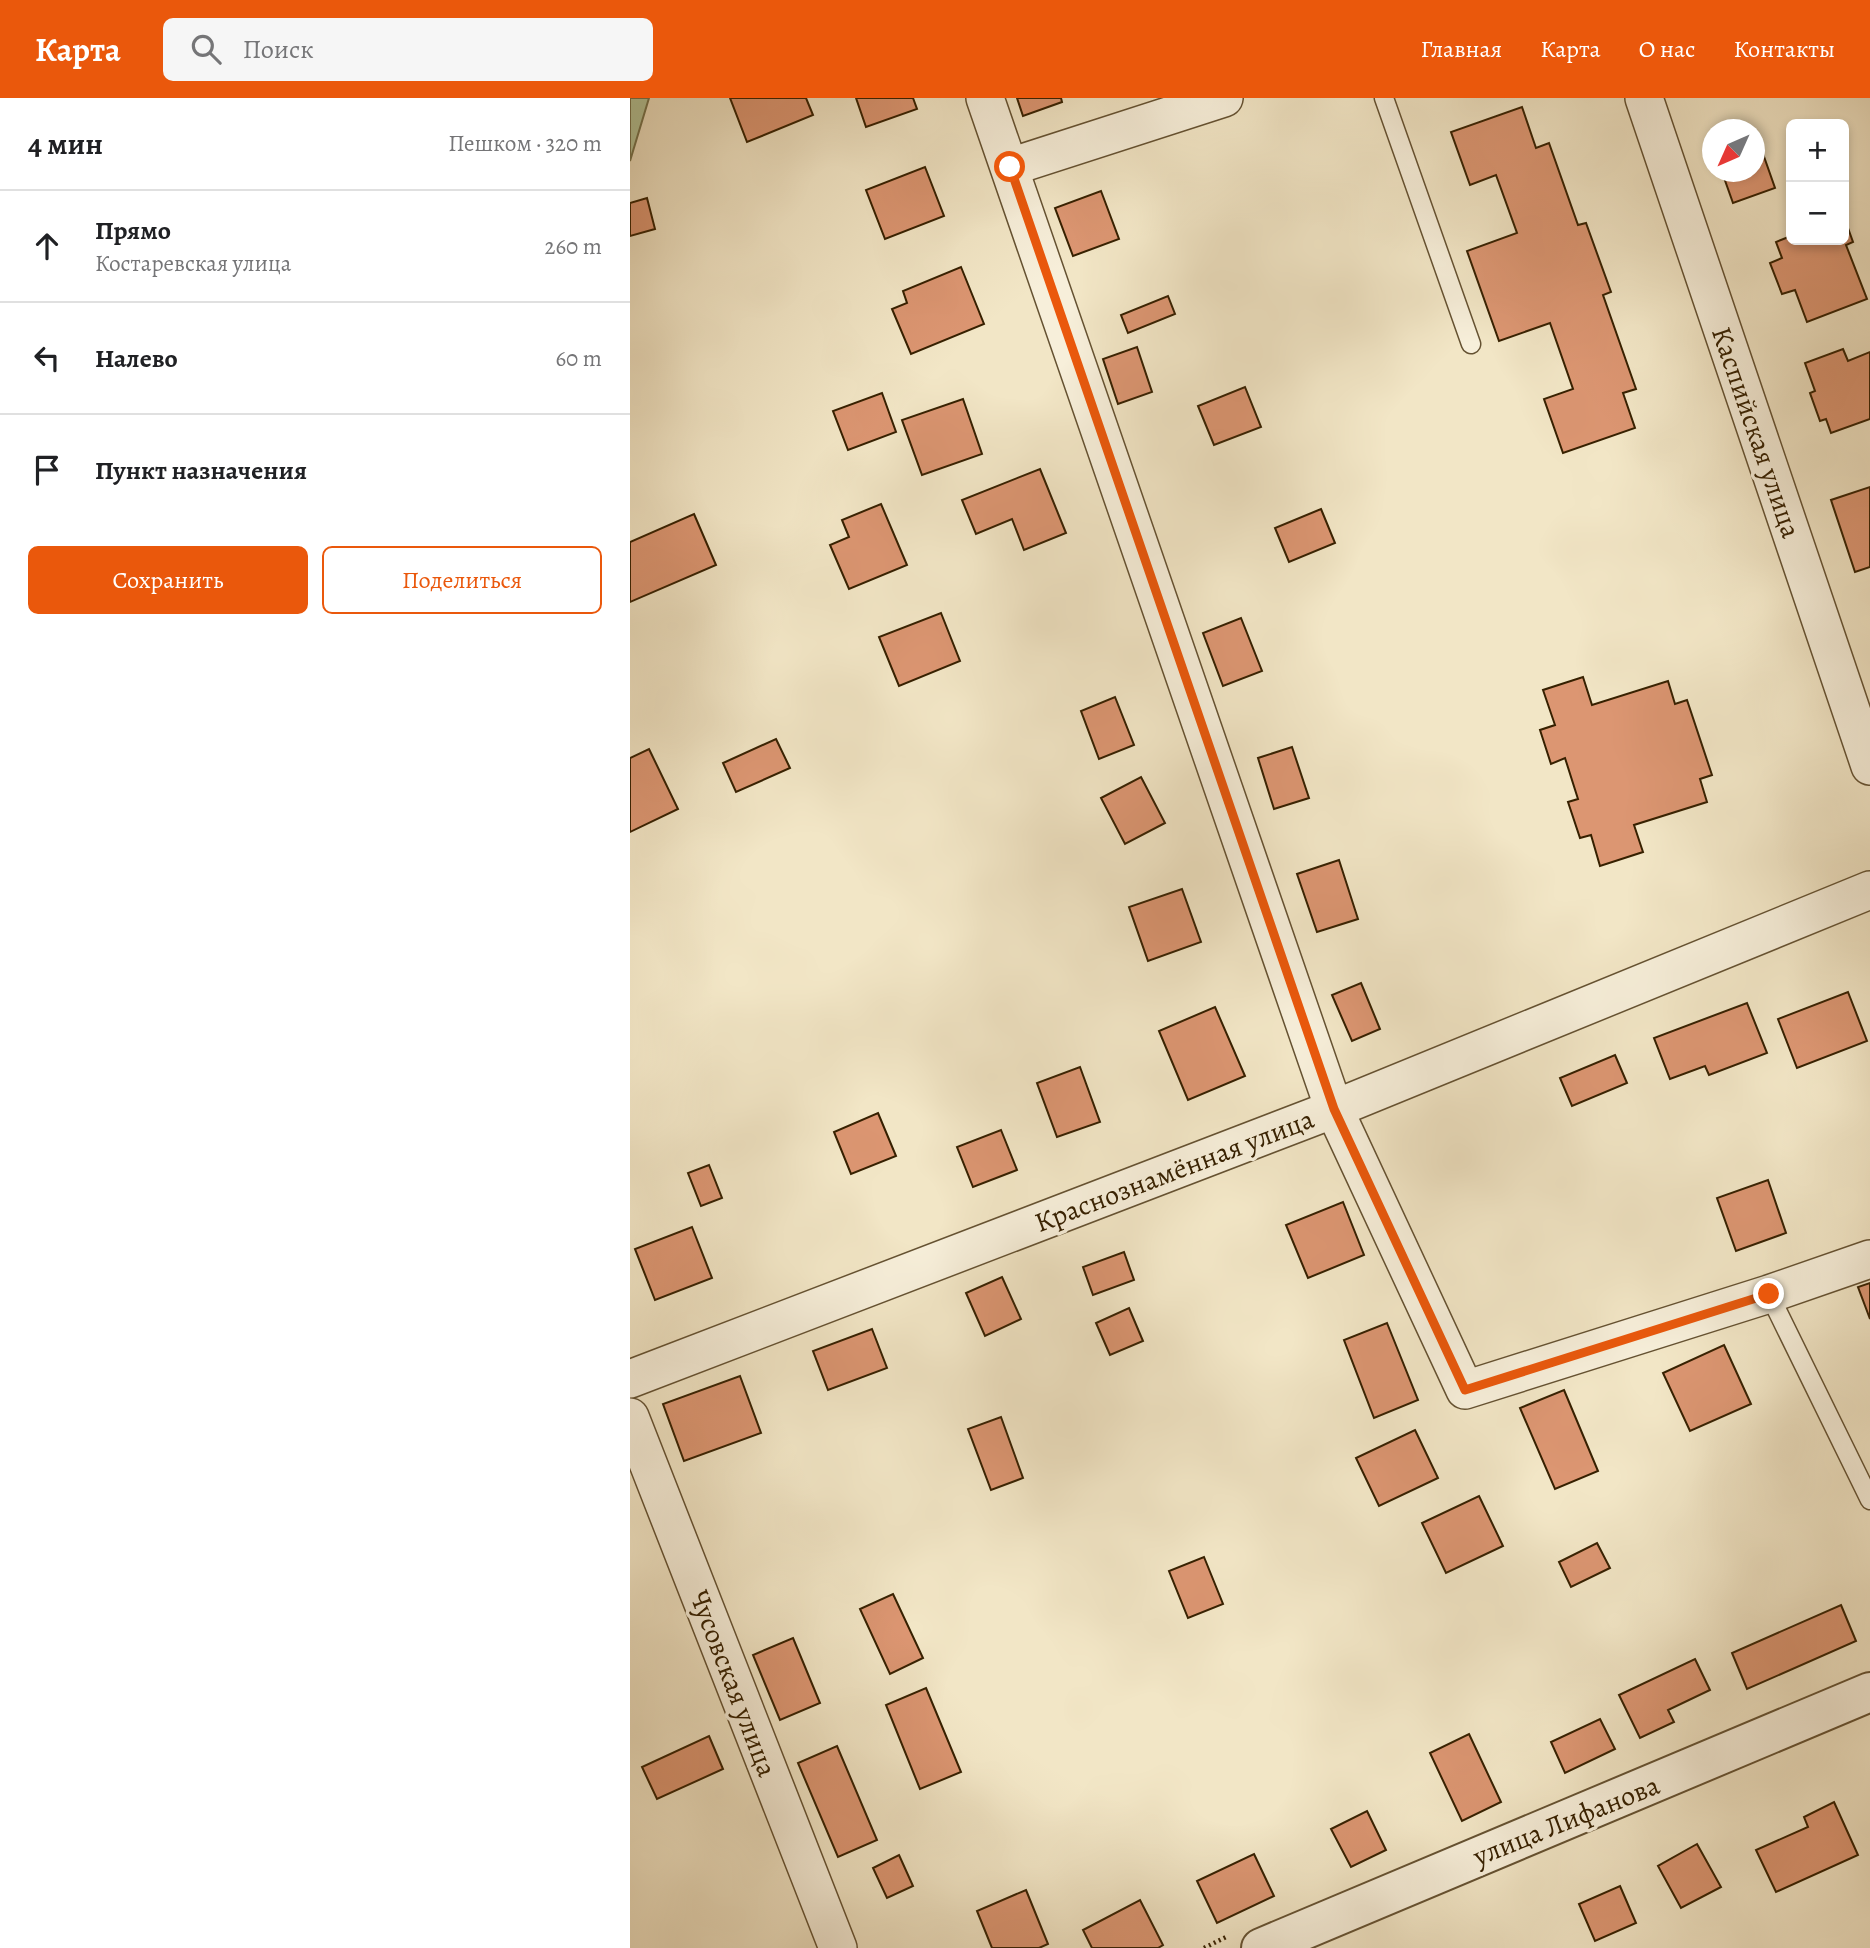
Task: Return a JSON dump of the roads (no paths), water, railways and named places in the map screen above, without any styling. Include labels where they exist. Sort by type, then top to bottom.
[{"type":"street","points":[[985,98],[1334,1109],[1465,1390],[1769,1294],[1870,1259]]},
{"type":"street","points":[[1010,167],[1224,98]]},
{"type":"street","name":"Каспийская улица","points":[[1644,98],[1870,766]]},
{"type":"street","name":"Краснознамённая улица","points":[[630,1379],[1334,1109],[1870,890]]},
{"type":"street","name":"Чусовская улица","points":[[630,1417],[838,1948]]},
{"type":"street","name":"улица Лифанова","points":[[1261,1948],[1870,1692]]},
{"type":"lane","points":[[1384,98],[1471,344]]},
{"type":"lane","points":[[1769,1294],[1870,1500]]}]
